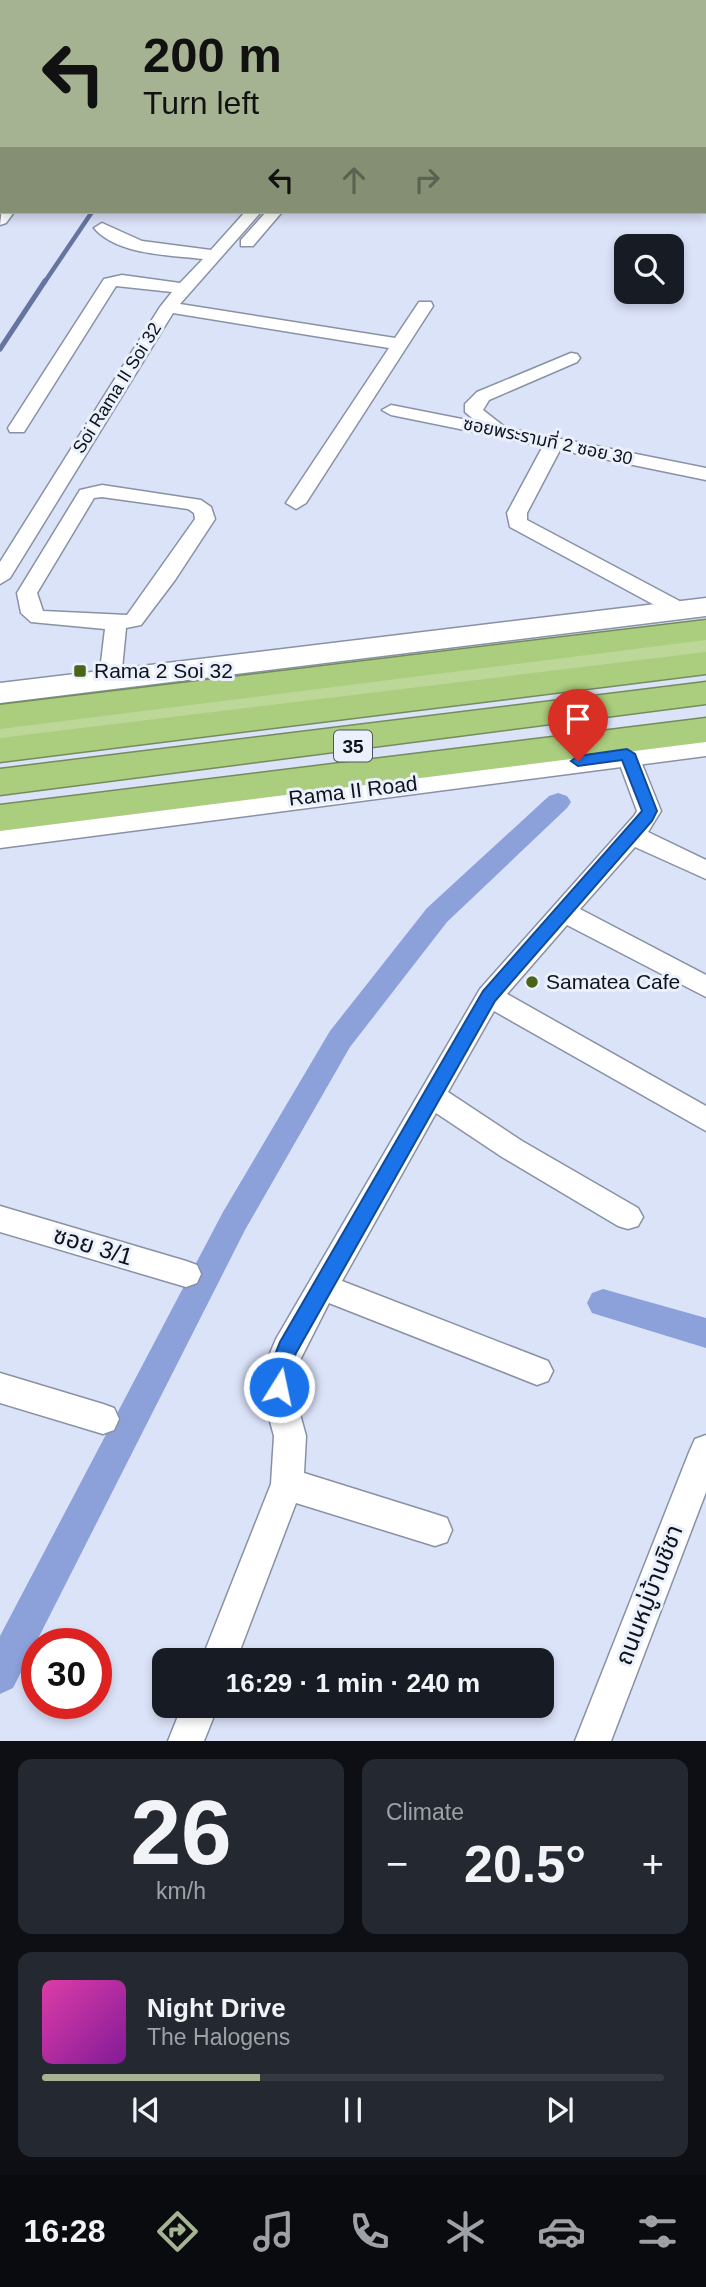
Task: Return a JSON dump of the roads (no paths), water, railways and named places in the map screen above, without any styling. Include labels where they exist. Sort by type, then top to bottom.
[{"type":"highway","points":[[0,717],[697,616]]},
{"type":"highway","points":[[0,731],[706,643]]},
{"type":"highway","points":[[0,750],[706,663]]},
{"type":"highway","points":[[0,782],[706,693]]},
{"type":"highway","name":"35","points":[[0,790],[706,701]]},
{"type":"highway","points":[[0,818],[706,730]]},
{"type":"main road","points":[[0,693],[697,616]]},
{"type":"main road","name":"Rama II Road","points":[[0,836],[706,745]]},
{"type":"street","name":"Soi Rama II Soi 32","points":[[0,578],[169,307],[215,255],[260,215]]},
{"type":"street","points":[[236,256],[260,215]]},
{"type":"street","points":[[103,228],[112,237],[129,242],[215,255]]},
{"type":"street","points":[[16,428],[110,283],[122,280],[186,289]]},
{"type":"street","points":[[296,503],[425,306]]},
{"type":"street","points":[[169,307],[398,344]]},
{"type":"street","points":[[504,431],[474,412],[474,404],[482,396],[570,358]]},
{"type":"street","name":"ซอยพระรามที่ 2 ซอย 30","points":[[391,410],[555,441],[706,474]]},
{"type":"street","points":[[555,441],[517,513],[517,523],[697,616]]},
{"type":"street","points":[[102,491],[200,506],[205,519],[168,576],[134,620],[116,622],[45,620],[32,613],[28,602],[27,593],[87,494],[102,491]]},
{"type":"street","points":[[110,679],[116,622]]},
{"type":"street","points":[[223,1648],[287,1484],[290,1436],[281,1403],[278,1372],[287,1349],[489,996],[632,835],[649,811],[627,754]]},
{"type":"street","points":[[632,835],[706,870]]},
{"type":"street","points":[[562,911],[706,987]]},
{"type":"street","points":[[489,996],[706,1120]]},
{"type":"street","points":[[431,1095],[512,1149],[628,1217]]},
{"type":"street","name":"ซอย 3/1","points":[[0,1219],[186,1274]]},
{"type":"street","points":[[322,1287],[537,1371]]},
{"type":"street","points":[[0,1388],[103,1419]]},
{"type":"street","name":"ถนนหมู่บ้านชิชา","points":[[593,1741],[706,1450]]},
{"type":"street","points":[[287,1484],[435,1530]]},
{"type":"street","points":[[186,1741],[195,1718]]},
{"type":"waterway","points":[[44,283],[91,214]]},
{"type":"waterway","points":[[0,349],[45,281]]},
{"type":"waterway","points":[[0,1675],[234,1221],[340,1039],[437,915],[558,802]]},
{"type":"waterway","points":[[603,1303],[706,1333]]},
{"type":"place","name":"Rama 2 Soi 32","points":[[80,671]]},
{"type":"place","name":"Samatea Cafe","points":[[532,982]]}]
